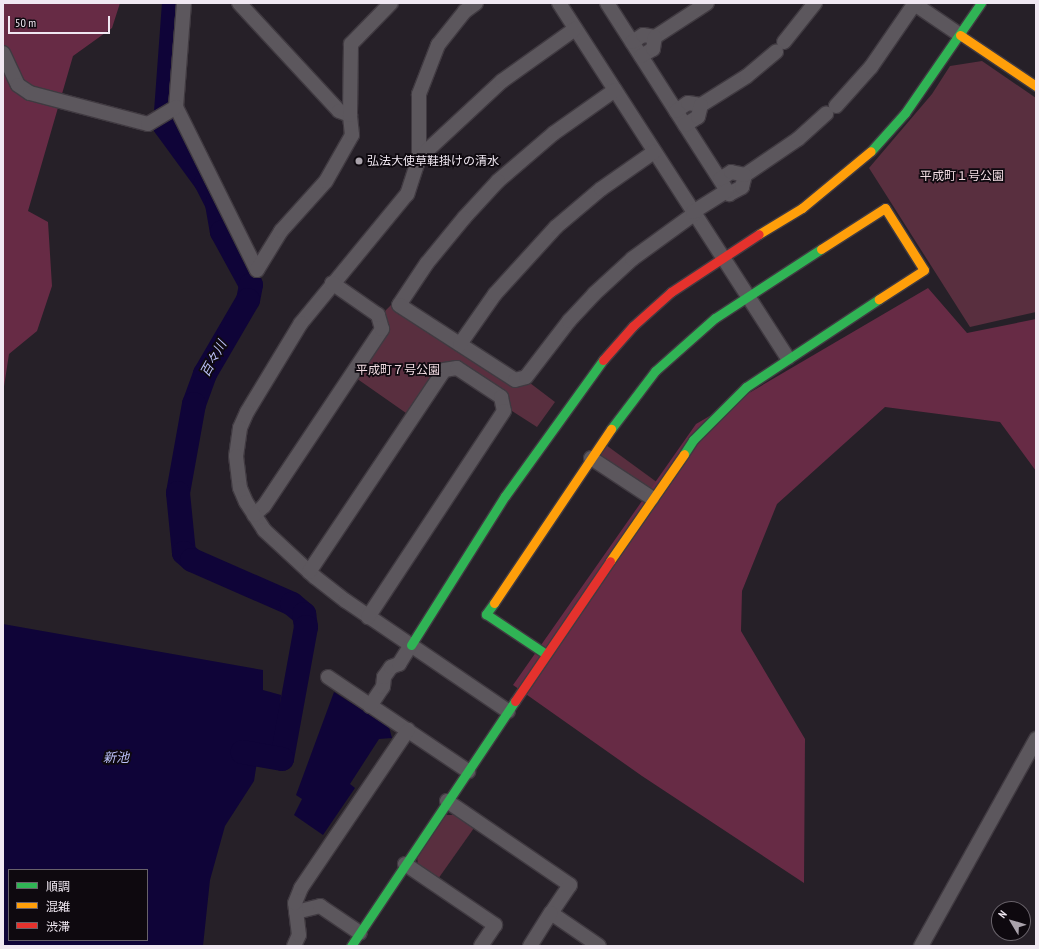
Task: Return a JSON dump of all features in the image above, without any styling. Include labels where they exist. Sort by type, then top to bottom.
[{"type":"street","points":[[184,3],[176,107],[257,270],[280,231],[326,181],[352,135],[350,114],[351,44],[391,3]]},
{"type":"street","points":[[239,3],[339,111],[350,114]]},
{"type":"street","points":[[476,3],[464,11],[438,44],[419,94],[420,158],[412,184],[402,202],[332,283],[301,322],[247,412],[240,428],[236,456],[238,475],[246,502],[264,530],[309,572],[368,617],[508,711]]},
{"type":"street","points":[[559,3],[616,90],[721,257],[788,358]]},
{"type":"street","points":[[608,3],[729,194],[742,186],[745,175],[798,139],[831,110],[871,67],[914,3],[1036,86]]},
{"type":"street","points":[[641,56],[653,49],[656,37],[707,3]]},
{"type":"street","points":[[676,111],[688,103],[701,105],[747,76],[780,47],[815,3]]},
{"type":"street","points":[[370,706],[383,687],[384,677],[390,667],[399,664],[505,496],[608,353],[656,304],[721,257],[802,208],[860,161],[905,113],[981,3]]},
{"type":"street","points":[[420,158],[487,94],[575,29]]},
{"type":"street","points":[[632,42],[643,35],[656,37]]},
{"type":"street","points":[[3,53],[18,84],[30,93],[148,124],[176,107]]},
{"type":"street","points":[[616,90],[554,133],[498,181],[464,218],[427,263],[399,304],[515,380],[526,377],[569,321],[598,290],[646,248],[694,214],[723,185]]},
{"type":"street","points":[[685,125],[698,117],[701,105]]},
{"type":"street","points":[[460,344],[495,294],[552,232],[601,189],[654,152]]},
{"type":"street","points":[[351,946],[447,801],[679,458],[706,426],[746,387],[924,270],[885,208],[715,318],[655,371],[623,411],[486,614],[546,654]]},
{"type":"street","points":[[254,516],[264,506],[382,329],[378,315],[332,283]]},
{"type":"street","points":[[309,572],[444,370],[457,368],[501,397],[504,411],[368,617]]},
{"type":"street","points":[[591,458],[652,498]]},
{"type":"street","points":[[328,677],[468,771]]},
{"type":"street","points":[[294,946],[299,935],[295,903],[300,888],[408,730]]},
{"type":"street","points":[[921,946],[1036,739]]},
{"type":"street","points":[[447,801],[570,885],[530,946]]},
{"type":"street","points":[[405,864],[495,925],[481,946]]},
{"type":"street","points":[[296,912],[320,906],[360,933]]},
{"type":"street","points":[[551,913],[599,946]]},
{"type":"green space","name":"平成町１号公園","points":[[982,61],[1036,98],[1036,312],[970,327],[869,168],[932,94],[950,66]]},
{"type":"green space","name":"平成町７号公園","points":[[391,305],[514,387],[530,383],[555,402],[537,427],[512,411],[508,393],[457,360],[439,364],[406,413],[356,378],[389,330],[385,311]]},
{"type":"green space","points":[[606,445],[658,483],[653,492],[597,456]]},
{"type":"green space","points":[[445,815],[455,815],[474,828],[438,879],[418,865],[417,856]]},
{"type":"shaded area","points":[[3,3],[120,3],[112,28],[73,56],[28,211],[48,222],[52,286],[37,331],[9,354],[3,393]]},
{"type":"shaded area","points":[[928,288],[967,333],[1036,319],[1036,471],[1000,422],[885,407],[777,504],[742,591],[741,631],[805,739],[804,883],[642,776],[513,685],[696,424]]},
{"type":"water","name":"新池","points":[[3,624],[263,670],[263,690],[281,695],[274,765],[257,762],[254,781],[225,826],[210,880],[203,946],[3,946]]},
{"type":"water","points":[[334,692],[389,727],[392,738],[379,739],[350,784],[355,788],[323,835],[294,815],[302,799],[296,795]]},
{"type":"waterway","name":"百々川","points":[[174,3],[165,126],[206,182],[217,204],[222,232],[251,285],[248,300],[205,374],[194,404],[178,493],[184,553],[192,560],[292,604],[304,614],[306,627],[282,759],[243,752]]},
{"type":"traffic: fast","points":[[871,151],[905,113],[981,3]]},
{"type":"traffic: fast","points":[[611,429],[655,371],[715,318],[821,249]]},
{"type":"traffic: fast","points":[[684,454],[693,440],[746,387],[879,299]]},
{"type":"traffic: fast","points":[[411,645],[505,496],[603,360]]},
{"type":"traffic: fast","points":[[494,603],[486,614],[546,654]]},
{"type":"traffic: fast","points":[[351,946],[515,701]]},
{"type":"traffic: slow","points":[[960,35],[1036,86]]},
{"type":"traffic: slow","points":[[759,234],[802,208],[871,151]]},
{"type":"traffic: slow","points":[[821,249],[885,208],[924,270],[879,299]]},
{"type":"traffic: slow","points":[[494,603],[611,429]]},
{"type":"traffic: slow","points":[[610,561],[684,454]]},
{"type":"traffic: jam","points":[[603,360],[633,326],[671,292],[759,234]]},
{"type":"traffic: jam","points":[[515,701],[610,561]]},
{"type":"place","name":"弘法大使草鞋掛けの清水","points":[[359,161]]}]
